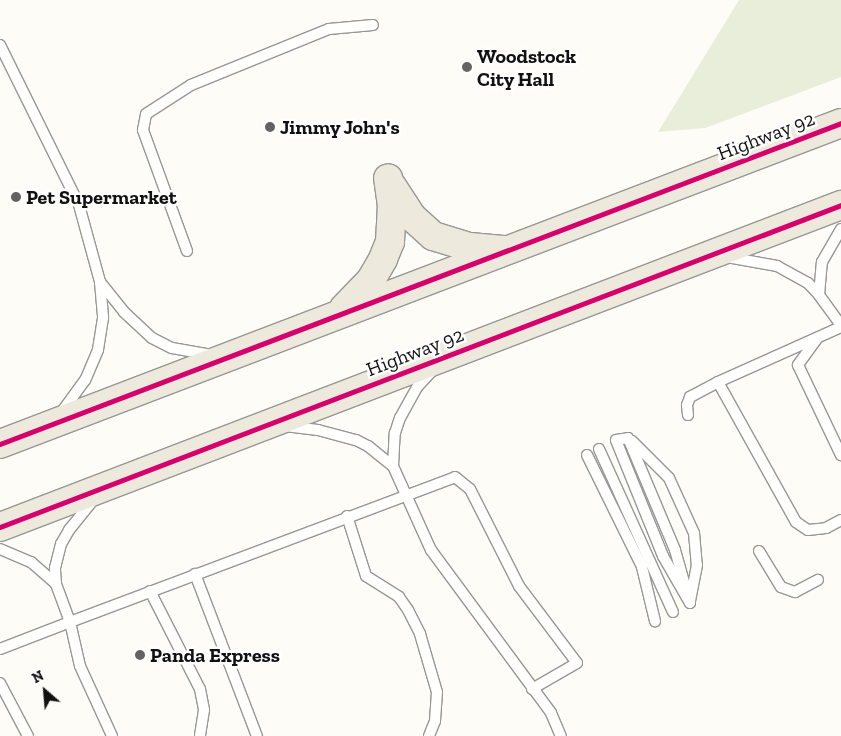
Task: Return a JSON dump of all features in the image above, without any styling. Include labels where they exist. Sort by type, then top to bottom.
[{"type":"main road","name":"Highway 92","points":[[0,444],[339,313],[841,123]]},
{"type":"main road","points":[[339,313],[371,280],[384,259],[392,224],[392,206],[388,178],[412,217],[433,236],[470,247],[507,250]]},
{"type":"main road","name":"Highway 92","points":[[0,527],[841,205]]},
{"type":"lane","points":[[187,251],[143,130],[146,114],[191,85],[294,45],[329,29],[373,25]]},
{"type":"lane","points":[[0,45],[79,205],[100,282],[103,318],[98,350],[85,380],[51,424]]},
{"type":"lane","points":[[819,295],[822,262],[841,229]]},
{"type":"lane","points":[[688,414],[687,406],[690,397],[718,382],[841,326],[808,283],[777,266],[758,261],[711,255]]},
{"type":"lane","points":[[100,282],[124,312],[152,338],[172,348],[224,357]]},
{"type":"lane","points":[[817,338],[798,365],[841,455]]},
{"type":"lane","points":[[444,358],[418,386],[407,403],[395,433],[394,466],[431,550],[550,713],[561,736]]},
{"type":"lane","points":[[718,382],[796,522],[808,530],[826,528],[841,520]]},
{"type":"lane","points":[[269,425],[318,430],[356,440],[368,446],[394,466]]},
{"type":"lane","points":[[628,438],[616,440],[663,556],[690,603]]},
{"type":"lane","points":[[628,438],[675,550],[690,603]]},
{"type":"lane","points":[[628,438],[669,478],[694,533],[697,565],[690,603]]},
{"type":"lane","points":[[600,449],[672,612]]},
{"type":"lane","points":[[587,454],[642,567],[655,622]]},
{"type":"lane","points":[[0,648],[346,516],[455,477],[470,489],[519,586],[577,663],[532,689]]},
{"type":"lane","points":[[105,487],[82,513],[61,544],[55,568],[56,584],[70,622],[80,666],[112,736]]},
{"type":"lane","points":[[346,516],[366,576],[399,597],[420,634],[437,692],[435,721],[429,736]]},
{"type":"lane","points":[[0,549],[31,562],[56,584]]},
{"type":"lane","points":[[759,551],[781,587],[795,592],[818,580]]},
{"type":"lane","points":[[196,574],[257,736]]},
{"type":"lane","points":[[150,591],[200,689],[204,710],[200,736]]},
{"type":"lane","points":[[0,683],[28,736]]},
{"type":"green space","points":[[739,0],[841,0],[841,77],[705,128],[658,132]]},
{"type":"cycle path","points":[[0,444],[841,123]]},
{"type":"cycle path","points":[[0,527],[841,205]]},
{"type":"place","name":"Woodstock City Hall","points":[[467,67]]},
{"type":"place","name":"Jimmy John's","points":[[270,127]]},
{"type":"place","name":"Pet Supermarket","points":[[16,197]]},
{"type":"place","name":"Panda Express","points":[[140,655]]}]
